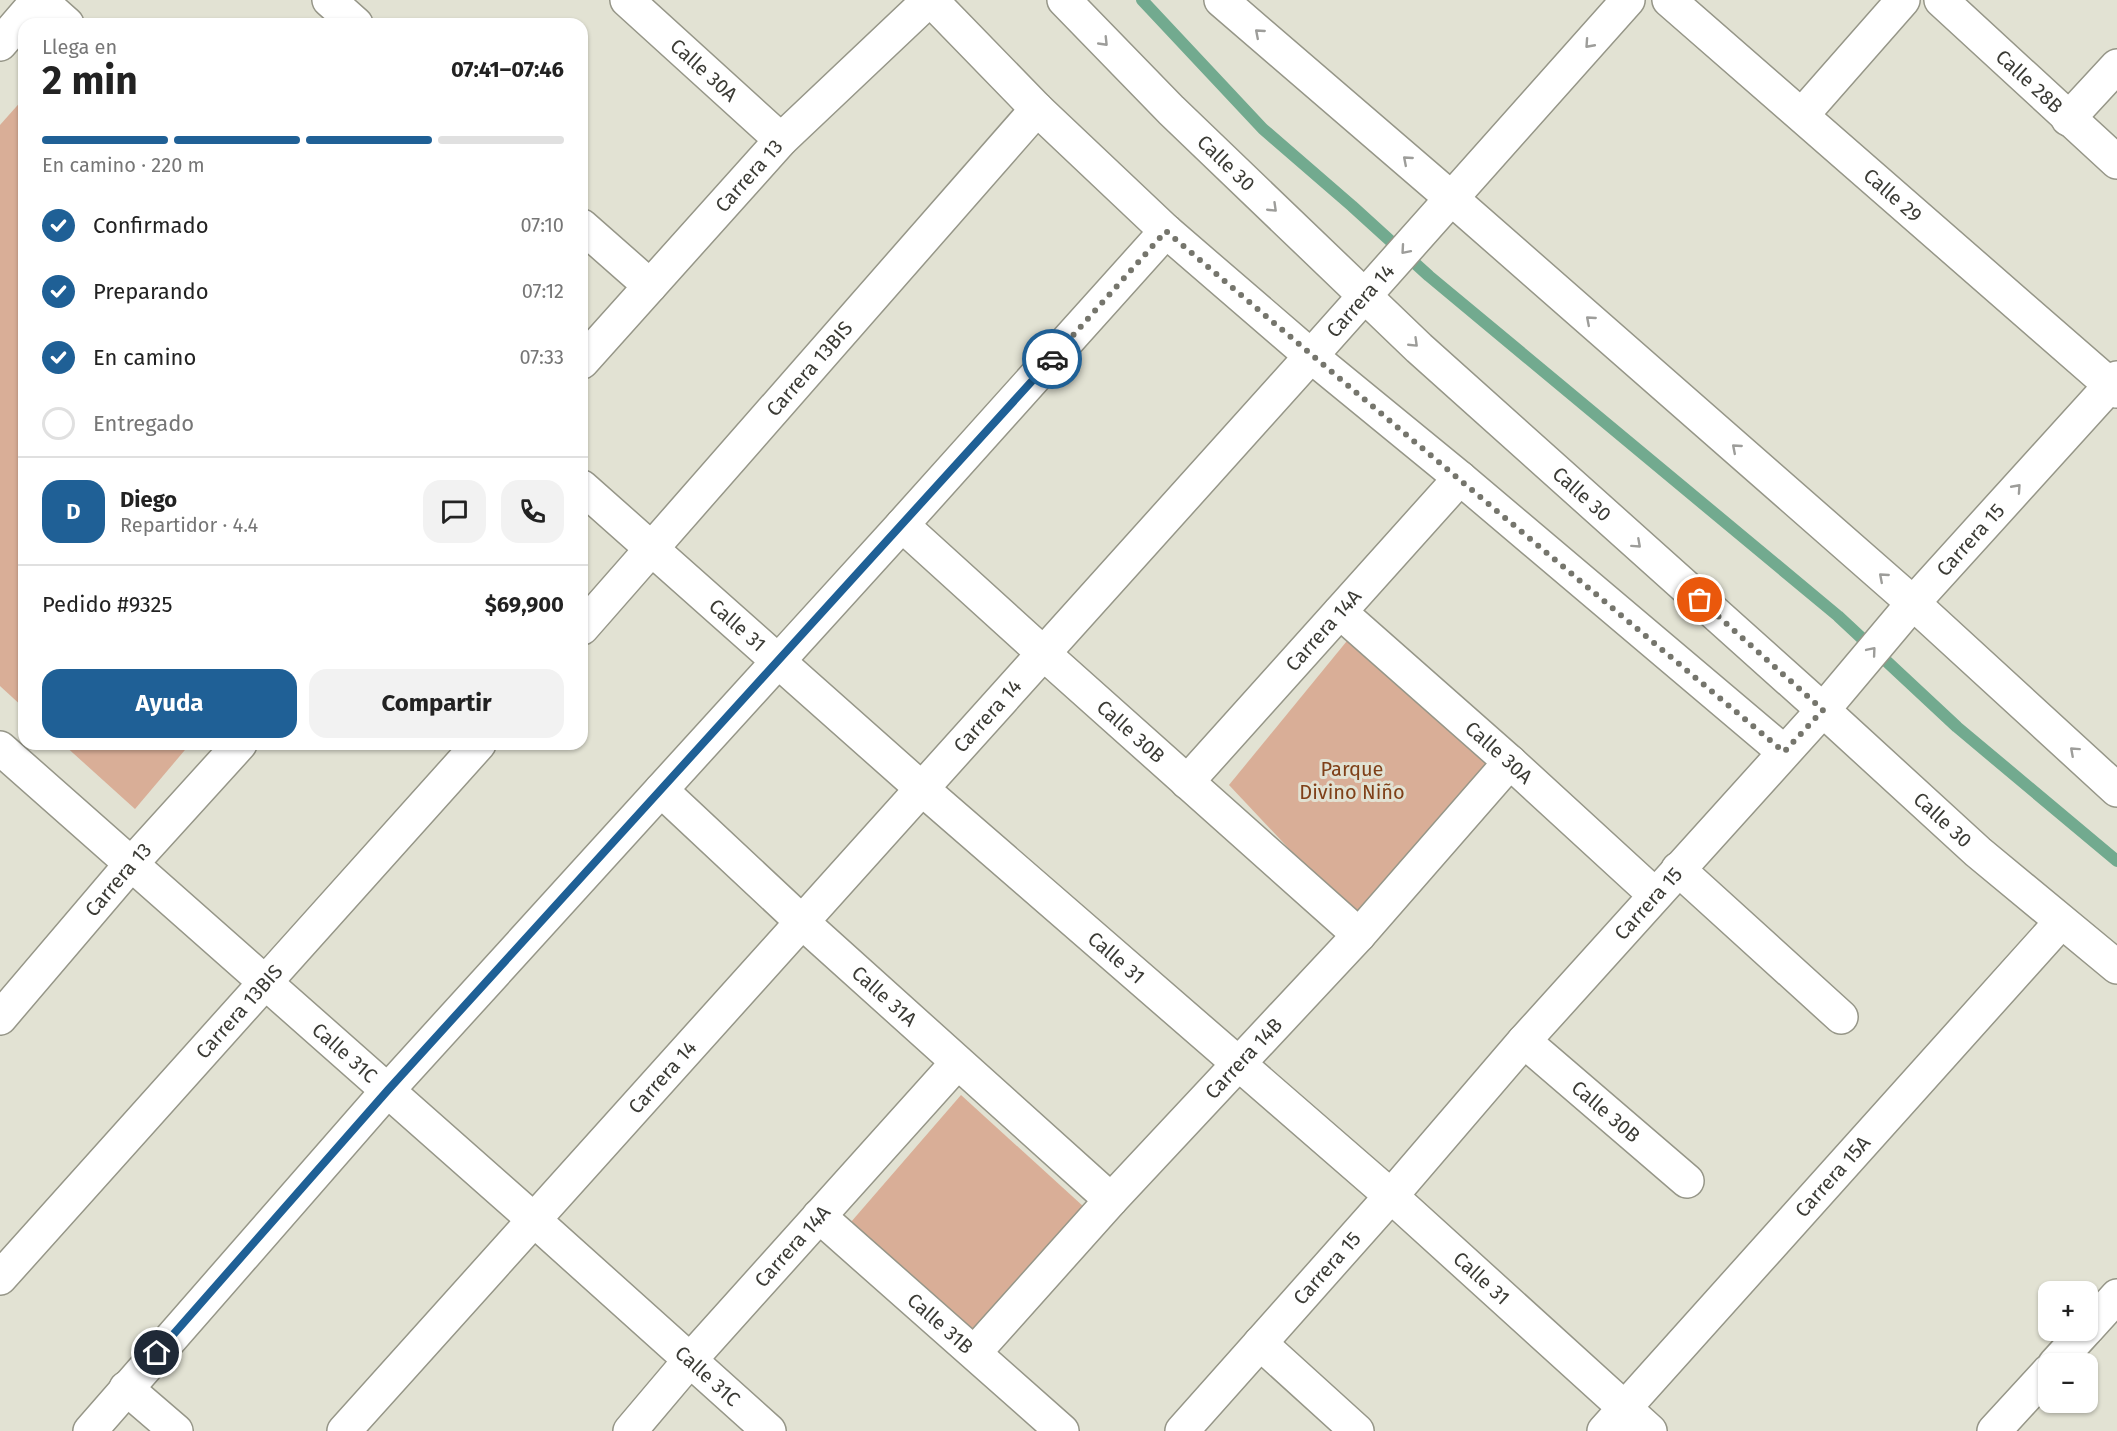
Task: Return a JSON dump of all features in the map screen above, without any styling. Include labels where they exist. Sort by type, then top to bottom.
[{"type":"street","points":[[23,18],[39,0],[60,18]]},
{"type":"street","points":[[329,0],[349,18]]},
{"type":"street","name":"Calle 30A","points":[[627,0],[781,140]]},
{"type":"street","points":[[930,0],[1037,109],[1166,231],[1311,356],[1460,478],[1784,752]]},
{"type":"street","name":"Carrera 13","points":[[588,355],[781,140],[930,0]]},
{"type":"street","name":"Calle 30","points":[[1064,0],[1171,110],[1374,285],[1428,356],[1978,852],[2117,967]]},
{"type":"street","points":[[1221,0],[1451,198],[1903,614],[2117,790]]},
{"type":"street","name":"Carrera 14","points":[[344,1431],[1311,356],[1628,0]]},
{"type":"street","name":"Calle 29","points":[[1669,0],[2115,385]]},
{"type":"street","points":[[1802,115],[1902,0]]},
{"type":"street","name":"Calle 28B","points":[[1941,0],[2117,162]]},
{"type":"street","points":[[0,44],[18,24]]},
{"type":"street","points":[[2068,119],[2117,66]]},
{"type":"street","name":"Carrera 13BIS","points":[[588,621],[1037,109]]},
{"type":"street","points":[[588,231],[650,286]]},
{"type":"street","points":[[90,1431],[388,1090],[1166,231]]},
{"type":"street","name":"Carrera 15","points":[[1182,1431],[1391,1196],[1524,1041],[1823,710],[1903,614],[2115,385]]},
{"type":"street","name":"Carrera 14A","points":[[1187,782],[1460,478]]},
{"type":"street","name":"Calle 31","points":[[588,492],[921,788],[1391,1196],[1614,1420],[1650,1431]]},
{"type":"street","name":"Calle 30B","points":[[902,525],[1359,935]]},
{"type":"street","name":"Calle 30A","points":[[1340,612],[1510,762],[1655,895]]},
{"type":"street","name":"Calle 31C","points":[[0,748],[267,982],[769,1431]]},
{"type":"street","name":"Carrera 13","points":[[1,1015],[132,863],[235,750]]},
{"type":"street","name":"Carrera 13BIS","points":[[0,1278],[473,750]]},
{"type":"street","name":"Carrera 14B","points":[[975,1352],[1111,1200],[1359,935],[1510,762]]},
{"type":"street","name":"Calle 31A","points":[[661,790],[957,1064],[1111,1200]]},
{"type":"street","points":[[1678,869],[1841,1017]]},
{"type":"street","name":"Carrera 15A","points":[[1614,1420],[2061,922]]},
{"type":"street","name":"Calle 30B","points":[[1524,1041],[1687,1181]]},
{"type":"street","name":"Carrera 14A","points":[[630,1431],[690,1360],[957,1064]]},
{"type":"street","name":"Calle 31B","points":[[819,1216],[1062,1431]]},
{"type":"street","points":[[2098,1317],[2117,1296]]},
{"type":"street","points":[[2065,1353],[2076,1341]]},
{"type":"street","points":[[1260,1343],[1357,1431]]},
{"type":"street","points":[[1994,1431],[2038,1383]]},
{"type":"street","points":[[126,1388],[176,1431]]},
{"type":"green space","points":[[18,105],[18,702],[0,686],[0,125]]},
{"type":"green space","name":"Parque Divino Niño","points":[[1351,636],[1491,763],[1355,919],[1229,785]]},
{"type":"green space","points":[[70,750],[185,750],[135,809]]},
{"type":"green space","points":[[961,1095],[1084,1207],[975,1332],[851,1222]]},
{"type":"waterway","points":[[1142,0],[1263,129],[1429,276],[1838,616],[1957,727],[2117,861]]},
{"type":"way so far","points":[[1052,359],[1166,231],[1311,356],[1460,478],[1784,752],[1823,710],[1700,600]]},
{"type":"route","points":[[157,1353],[388,1090],[1052,359]]}]
